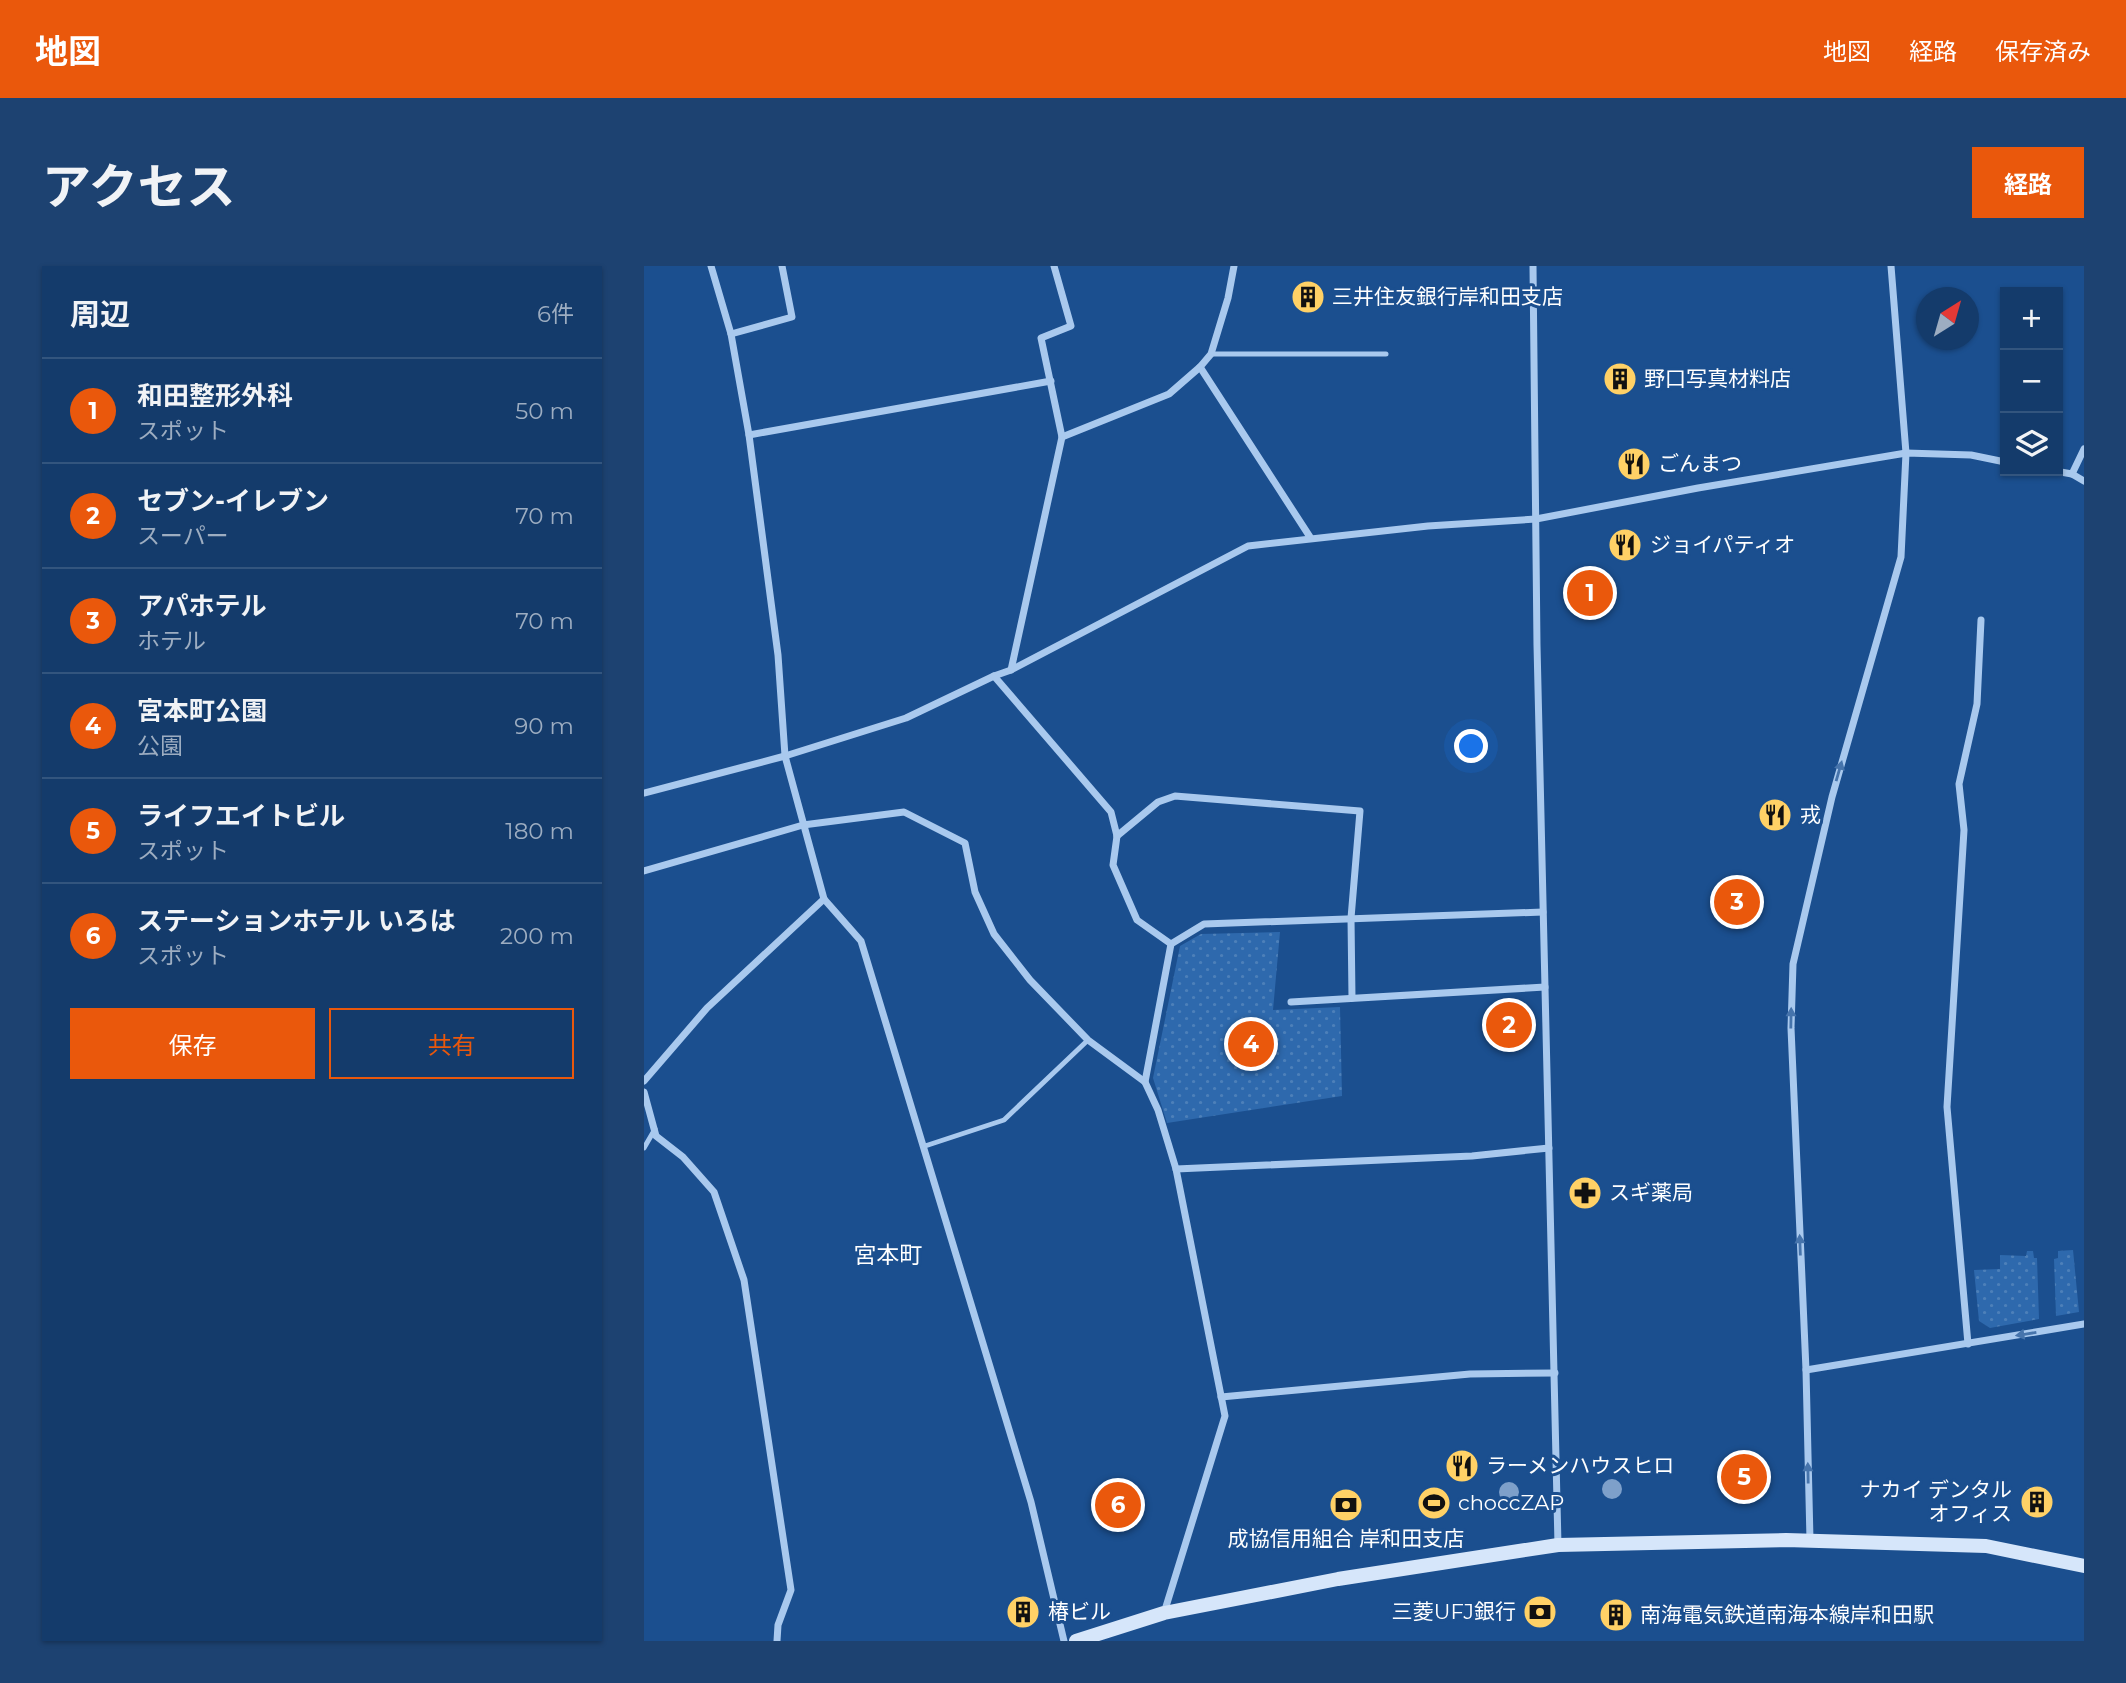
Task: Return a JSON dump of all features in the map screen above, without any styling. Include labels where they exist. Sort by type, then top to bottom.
[{"type":"street","points":[[711,266],[731,334],[749,435],[778,655],[785,757],[824,899],[861,941],[1031,1502],[1064,1641]]},
{"type":"street","points":[[731,334],[792,317],[782,266]]},
{"type":"street","points":[[1011,670],[1062,437],[1041,338],[1071,327],[1054,266]]},
{"type":"street","points":[[1062,437],[1169,394],[1200,367],[1211,354],[1228,298],[1234,266]]},
{"type":"street","points":[[1533,266],[1537,659],[1558,1545]]},
{"type":"street","points":[[1810,1541],[1806,1370],[1791,1028],[1793,964],[1832,797],[1900,557],[1906,453],[1891,266]]},
{"type":"street","points":[[1200,367],[1310,537]]},
{"type":"street","points":[[749,435],[1051,381]]},
{"type":"street","points":[[2073,474],[2084,449]]},
{"type":"street","points":[[644,793],[785,757],[906,718],[1011,670],[1248,546],[1310,537],[1536,519],[1906,453],[1970,455],[2000,461]]},
{"type":"street","points":[[2063,472],[2073,474],[2084,481]]},
{"type":"street","points":[[1968,1344],[1947,1107],[1964,830],[1959,783],[1977,704],[1981,620]]},
{"type":"street","points":[[994,676],[1111,812],[1117,836],[1113,865],[1137,920],[1171,944]]},
{"type":"street","points":[[1117,836],[1158,802],[1175,796],[1360,811],[1351,918],[1352,998]]},
{"type":"street","points":[[644,871],[803,825],[904,811],[965,843],[975,892],[994,933],[1030,980],[1088,1040],[1145,1082],[1158,1110],[1176,1169],[1225,1416],[1164,1613]]},
{"type":"street","points":[[644,1082],[707,1008],[824,899]]},
{"type":"street","points":[[1145,1082],[1171,944],[1204,925],[1544,912]]},
{"type":"street","points":[[1291,1002],[1545,987]]},
{"type":"street","points":[[644,1091],[656,1136],[682,1157],[714,1192],[744,1280],[790,1590],[778,1625],[777,1641]]},
{"type":"street","points":[[1176,1169],[1472,1156],[1549,1148]]},
{"type":"street","points":[[1806,1370],[2084,1324]]},
{"type":"street","points":[[1221,1397],[1470,1374],[1555,1373]]},
{"type":"street","points":[[1076,1641],[1164,1613],[1338,1579],[1558,1545],[1810,1541],[1986,1546],[2084,1566]]},
{"type":"lane","points":[[1211,354],[1386,354]]},
{"type":"lane","points":[[925,1146],[1004,1120],[1088,1040]]},
{"type":"lane","points":[[644,1148],[654,1129]]},
{"type":"shaded area","points":[[1280,932],[1273,1010],[1340,1007],[1342,1096],[1167,1123],[1153,1078],[1180,946],[1201,934]]},
{"type":"shaded area","points":[[2073,1250],[2079,1312],[2056,1316],[2054,1259],[2058,1258],[2058,1251]]},
{"type":"shaded area","points":[[2027,1251],[2033,1251],[2034,1258],[2037,1258],[2039,1319],[1990,1328],[1979,1321],[1974,1270],[2000,1269],[2000,1255],[2026,1256]]},
{"type":"place","name":"三井住友銀行岸和田支店","points":[[1308,297]]},
{"type":"place","name":"野口写真材料店","points":[[1620,379]]},
{"type":"place","name":"ごんまつ","points":[[1634,464]]},
{"type":"place","name":"ジョイパティオ","points":[[1625,545]]},
{"type":"place","name":"和田整形外科","points":[[1590,593]]},
{"type":"place","name":"戎","points":[[1775,815]]},
{"type":"place","name":"アパホテル","points":[[1737,902]]},
{"type":"place","name":"セブン-イレブン","points":[[1509,1025]]},
{"type":"place","name":"宮本町公園","points":[[1251,1044]]},
{"type":"place","name":"スギ薬局","points":[[1585,1193]]},
{"type":"place","name":"ラーメンハウスヒロ","points":[[1462,1466]]},
{"type":"place","name":"ライフエイトビル","points":[[1744,1477]]},
{"type":"place","name":"ナカイ デンタル オフィス","points":[[2037,1502]]},
{"type":"place","name":"choccZAP","points":[[1434,1503]]},
{"type":"place","name":"ステーションホテル いろは","points":[[1118,1505]]},
{"type":"place","name":"成協信用組合 岸和田支店","points":[[1346,1505]]},
{"type":"place","name":"椿ビル","points":[[1023,1612]]},
{"type":"place","name":"三菱UFJ銀行","points":[[1540,1612]]},
{"type":"place","name":"南海電気鉄道南海本線岸和田駅","points":[[1616,1615]]},
{"type":"district","name":"宮本町","points":[[888,1255]]}]
